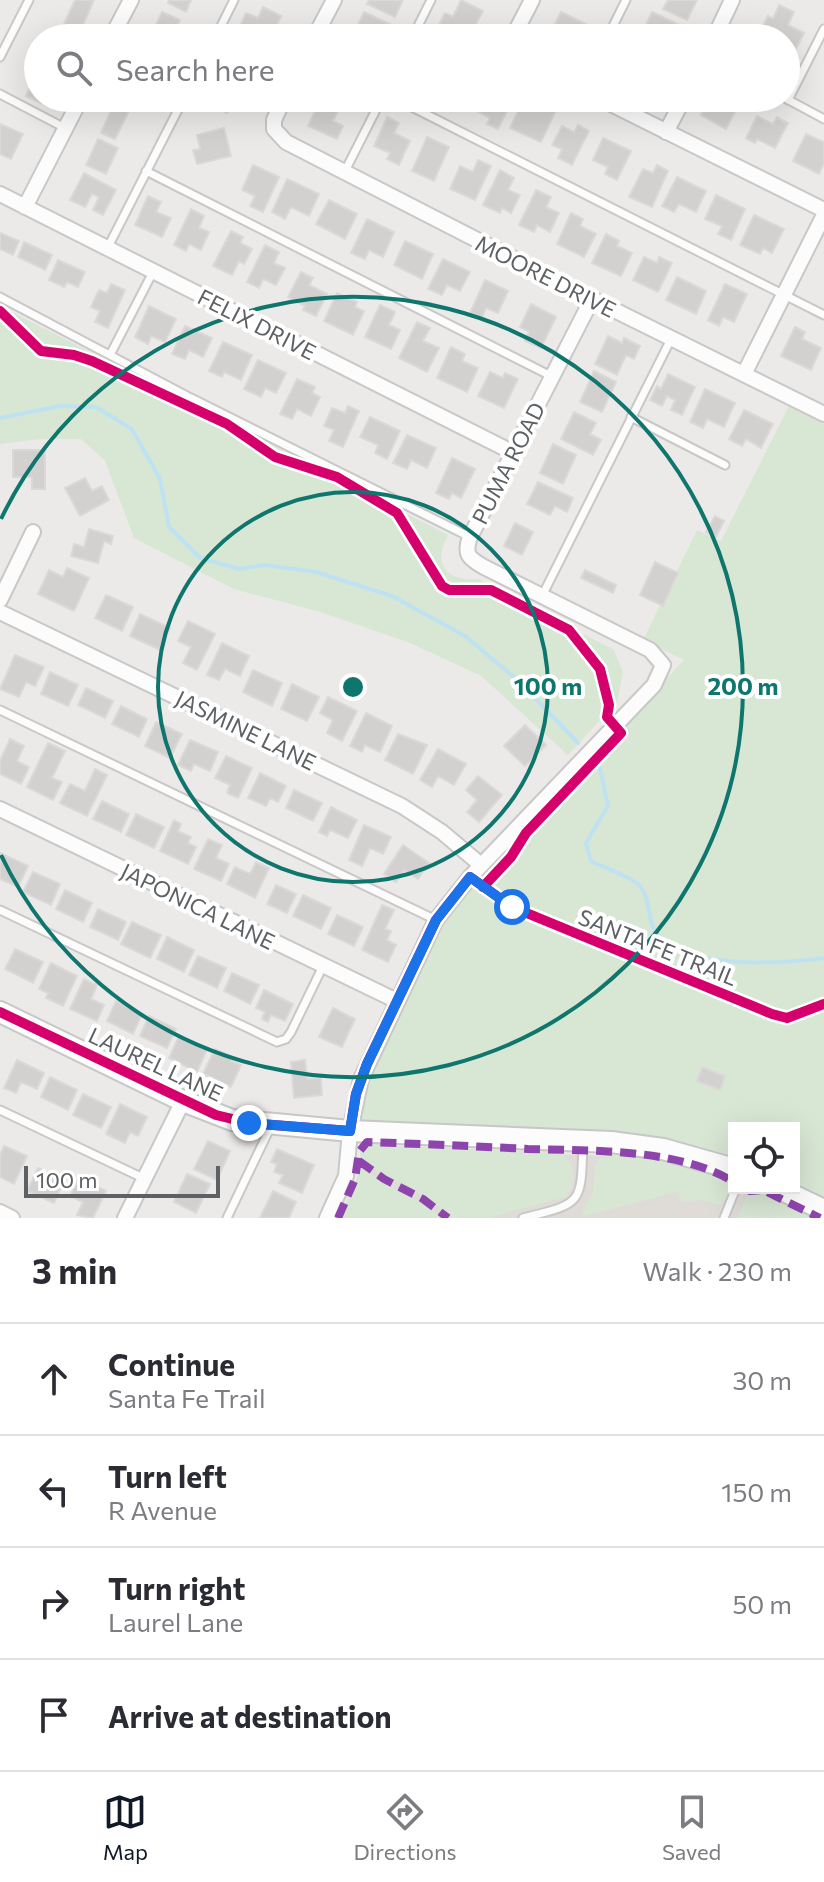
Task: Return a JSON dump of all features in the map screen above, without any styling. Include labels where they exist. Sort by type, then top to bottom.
[{"type":"street","points":[[118,24],[131,0]]},
{"type":"street","points":[[321,24],[334,0]]},
{"type":"street","points":[[520,24],[532,0]]},
{"type":"street","points":[[721,24],[732,0]]},
{"type":"street","points":[[25,207],[74,112]]},
{"type":"street","name":"MOORE DRIVE","points":[[278,112],[274,129],[286,142],[824,414]]},
{"type":"street","points":[[627,112],[824,212],[744,374]]},
{"type":"street","points":[[666,132],[677,112]]},
{"type":"street","name":"FELIX DRIVE","points":[[0,194],[514,453]]},
{"type":"street","name":"PUMA ROAD","points":[[481,865],[654,685],[663,665],[650,650],[472,560],[466,550],[592,299]]},
{"type":"street","points":[[0,600],[33,532]]},
{"type":"street","name":"JASMINE LANE","points":[[0,612],[402,806],[442,832],[481,865]]},
{"type":"street","name":"JAPONICA LANE","points":[[0,809],[397,1001]]},
{"type":"street","points":[[327,1218],[346,1176],[350,1131],[361,1079],[436,920],[481,865]]},
{"type":"street","name":"LAUREL LANE","points":[[0,1012],[183,1101],[232,1120],[350,1131],[583,1141],[663,1149],[728,1167]]},
{"type":"street","points":[[125,1218],[183,1101]]},
{"type":"street","points":[[791,1194],[824,1210]]},
{"type":"street","points":[[0,1212],[12,1218]]},
{"type":"lane","points":[[0,57],[29,0]]},
{"type":"lane","points":[[222,24],[234,0]]},
{"type":"lane","points":[[419,24],[431,0]]},
{"type":"lane","points":[[614,24],[626,0]]},
{"type":"lane","points":[[800,73],[824,29]]},
{"type":"lane","points":[[0,94],[24,106]]},
{"type":"lane","points":[[800,106],[824,119]]},
{"type":"lane","points":[[35,112],[66,128]]},
{"type":"lane","points":[[107,249],[177,112]]},
{"type":"lane","points":[[345,173],[375,112]]},
{"type":"lane","points":[[422,112],[824,315]]},
{"type":"lane","points":[[146,171],[551,376]]},
{"type":"lane","points":[[110,355],[153,272]]},
{"type":"lane","points":[[0,297],[203,405],[470,537]]},
{"type":"lane","points":[[542,596],[671,339]]},
{"type":"lane","points":[[631,417],[725,465]]},
{"type":"lane","points":[[0,710],[436,920]]},
{"type":"lane","points":[[0,910],[277,1042],[286,1039],[291,1032],[323,966]]},
{"type":"lane","points":[[0,1110],[145,1179]]},
{"type":"lane","points":[[227,1218],[271,1125]]},
{"type":"lane","points":[[523,1218],[565,1207],[576,1200],[582,1184],[583,1141]]},
{"type":"lane","points":[[724,1218],[734,1194]]},
{"type":"shaded area","points":[[363,1147],[608,1156],[675,1162],[728,1178],[728,1194],[765,1194],[812,1218],[345,1218],[359,1184]]},
{"type":"green space","points":[[0,306],[448,535],[441,554],[445,569],[450,574],[478,579],[614,650],[623,672],[617,702],[568,755],[481,676],[408,642],[320,612],[234,589],[134,538],[105,461],[81,439],[42,439],[0,444]]},
{"type":"green space","points":[[789,406],[824,424],[824,1200],[800,1189],[800,1122],[728,1122],[728,1158],[678,1144],[363,1122],[360,1118],[367,1081],[457,898],[684,660],[643,640],[697,530],[721,541]]},
{"type":"green space","points":[[373,1141],[395,1146],[560,1152],[572,1167],[572,1185],[566,1197],[488,1218],[453,1218],[424,1196],[360,1159],[361,1149]]},
{"type":"green space","points":[[604,1154],[651,1159],[725,1178],[728,1193],[719,1205],[701,1200],[681,1202],[677,1192],[584,1216],[583,1211],[593,1193],[595,1164]]},
{"type":"green space","points":[[360,1165],[382,1182],[443,1218],[339,1218]]},
{"type":"green space","points":[[767,1194],[817,1218],[738,1218],[746,1197]]},
{"type":"building","points":[[75,0],[94,0],[83,24],[64,24]]},
{"type":"building","points":[[169,0],[191,0],[186,12],[168,3]]},
{"type":"building","points":[[369,0],[403,0],[395,17],[367,4]]},
{"type":"building","points":[[461,0],[483,11],[476,24],[440,24],[445,13],[453,17]]},
{"type":"building","points":[[668,0],[697,0],[687,20],[663,9]]},
{"type":"building","points":[[779,5],[794,12],[788,24],[764,24],[768,16],[773,19]]},
{"type":"building","points":[[263,7],[281,16],[277,24],[241,24],[246,13],[258,18]]},
{"type":"building","points":[[162,12],[180,20],[178,24],[156,24]]},
{"type":"building","points":[[364,12],[390,24],[358,24]]},
{"type":"building","points":[[561,12],[586,24],[555,24]]},
{"type":"building","points":[[652,12],[678,24],[646,24]]},
{"type":"building","points":[[110,112],[128,113],[115,139],[101,133]]},
{"type":"building","points":[[314,112],[337,112],[333,121],[343,126],[337,139],[308,126]]},
{"type":"building","points":[[479,112],[506,112],[498,129],[487,124],[490,118]]},
{"type":"building","points":[[517,112],[555,112],[541,142],[510,128]]},
{"type":"building","points":[[703,112],[735,112],[726,129],[701,115]]},
{"type":"building","points":[[757,116],[773,124],[777,117],[788,123],[775,148],[757,139],[755,143],[746,138]]},
{"type":"building","points":[[387,117],[399,123],[394,133],[410,141],[399,165],[387,159],[390,153],[374,146]]},
{"type":"building","points":[[0,124],[23,134],[11,159],[0,154]]},
{"type":"building","points":[[578,125],[589,131],[572,165],[558,158],[562,149],[552,145],[562,126],[574,132]]},
{"type":"building","points":[[224,128],[231,156],[197,164],[193,150],[200,149],[197,135]]},
{"type":"building","points":[[806,134],[824,142],[824,163],[819,174],[793,161]]},
{"type":"building","points":[[427,137],[449,147],[434,181],[412,171]]},
{"type":"building","points":[[603,138],[631,151],[617,180],[605,174],[608,167],[593,160]]},
{"type":"building","points":[[98,139],[118,148],[106,174],[86,165]]},
{"type":"building","points":[[478,160],[491,166],[475,200],[450,189],[460,166],[473,172]]},
{"type":"building","points":[[253,165],[279,177],[263,212],[250,206],[255,196],[242,190]]},
{"type":"building","points":[[657,165],[668,171],[652,207],[629,197],[643,169],[653,173]]},
{"type":"building","points":[[500,170],[514,178],[508,190],[520,195],[511,213],[502,208],[500,213],[483,205]]},
{"type":"building","points":[[84,173],[116,190],[103,215],[93,210],[99,197],[92,194],[85,207],[70,200]]},
{"type":"building","points":[[677,177],[706,191],[696,212],[679,204],[674,212],[662,206]]},
{"type":"building","points":[[287,179],[319,194],[309,216],[291,207],[285,219],[272,212]]},
{"type":"building","points":[[536,190],[551,197],[546,207],[559,213],[550,232],[537,225],[534,232],[519,225]]},
{"type":"building","points":[[716,195],[745,209],[731,240],[718,234],[722,226],[705,219]]},
{"type":"building","points":[[148,196],[161,202],[156,212],[171,218],[162,237],[135,225]]},
{"type":"building","points":[[329,200],[357,214],[345,239],[316,224]]},
{"type":"building","points":[[191,209],[204,216],[199,228],[209,232],[201,250],[189,244],[186,251],[174,245]]},
{"type":"building","points":[[571,213],[583,219],[580,226],[596,234],[584,257],[557,244]]},
{"type":"building","points":[[754,215],[784,229],[772,253],[763,248],[760,254],[740,245]]},
{"type":"building","points":[[367,219],[394,232],[383,257],[369,250],[365,259],[351,253]]},
{"type":"building","points":[[231,231],[243,237],[240,243],[252,249],[244,264],[239,261],[232,275],[213,266]]},
{"type":"building","points":[[0,233],[19,241],[13,255],[0,249]]},
{"type":"building","points":[[606,234],[619,241],[617,246],[632,253],[621,276],[592,263]]},
{"type":"building","points":[[405,241],[433,254],[422,279],[394,265]]},
{"type":"building","points":[[24,242],[52,255],[45,270],[18,257]]},
{"type":"building","points":[[265,245],[279,252],[274,263],[285,268],[276,285],[263,279],[259,288],[247,282]]},
{"type":"building","points":[[644,257],[657,263],[659,257],[672,263],[658,292],[633,280]]},
{"type":"building","points":[[443,259],[470,272],[460,291],[447,285],[442,295],[428,289]]},
{"type":"building","points":[[58,260],[85,272],[78,287],[67,282],[64,287],[49,280]]},
{"type":"building","points":[[301,272],[313,278],[309,285],[327,294],[316,316],[288,297]]},
{"type":"building","points":[[677,277],[706,291],[696,314],[666,300]]},
{"type":"building","points":[[485,280],[508,291],[498,313],[486,308],[482,318],[470,313]]},
{"type":"building","points":[[111,284],[125,290],[108,328],[95,322],[100,311],[91,307],[99,290],[107,293]]},
{"type":"building","points":[[725,284],[747,294],[734,322],[723,317],[719,326],[708,320]]},
{"type":"building","points":[[337,293],[357,302],[355,307],[364,311],[353,335],[324,321]]},
{"type":"building","points":[[531,304],[556,317],[541,348],[525,341],[529,332],[520,327]]},
{"type":"building","points":[[380,305],[395,312],[389,325],[400,330],[391,349],[365,337]]},
{"type":"building","points":[[149,306],[176,319],[165,342],[151,336],[148,344],[135,337]]},
{"type":"building","points":[[417,322],[430,328],[423,341],[439,348],[427,372],[399,358]]},
{"type":"building","points":[[185,326],[212,338],[203,357],[189,350],[185,359],[172,354]]},
{"type":"building","points":[[795,327],[805,332],[802,339],[821,348],[811,370],[781,356]]},
{"type":"building","points":[[608,336],[622,343],[624,338],[640,346],[634,359],[626,355],[617,375],[595,364]]},
{"type":"building","points":[[223,342],[252,355],[241,380],[224,372],[222,377],[209,371]]},
{"type":"building","points":[[451,347],[465,354],[462,361],[478,368],[467,392],[437,378]]},
{"type":"building","points":[[258,360],[286,373],[276,393],[265,388],[261,397],[244,389]]},
{"type":"building","points":[[594,371],[616,382],[602,412],[580,402]]},
{"type":"building","points":[[490,372],[503,378],[505,373],[518,379],[504,408],[478,396]]},
{"type":"building","points":[[668,374],[695,387],[682,415],[671,410],[675,400],[667,396],[662,406],[650,400],[657,386],[661,389]]},
{"type":"building","points":[[297,379],[315,387],[312,393],[320,397],[311,416],[297,409],[292,419],[280,414]]},
{"type":"building","points":[[705,389],[735,403],[724,427],[707,419],[703,428],[690,422]]},
{"type":"building","points":[[348,406],[359,411],[343,447],[329,441],[334,430],[324,426],[332,408],[345,413]]},
{"type":"building","points":[[744,410],[773,424],[761,448],[746,439],[742,446],[729,439]]},
{"type":"building","points":[[574,412],[596,423],[590,434],[601,440],[593,455],[561,439]]},
{"type":"building","points":[[370,417],[400,431],[387,459],[375,453],[378,445],[360,437]]},
{"type":"building","points":[[407,435],[436,448],[427,468],[411,460],[407,469],[393,463]]},
{"type":"building","points":[[553,444],[576,455],[563,484],[540,473]]},
{"type":"building","points":[[13,450],[45,450],[45,489],[32,489],[32,477],[13,477]]},
{"type":"building","points":[[452,458],[475,469],[461,498],[452,493],[449,499],[436,493]]},
{"type":"building","points":[[85,478],[92,491],[102,486],[109,500],[80,516],[65,488]]},
{"type":"building","points":[[538,482],[573,498],[567,512],[555,506],[550,515],[527,504]]},
{"type":"building","points":[[715,516],[724,521],[716,537],[706,532]]},
{"type":"building","points":[[515,523],[533,532],[522,555],[504,546]]},
{"type":"building","points":[[89,529],[113,536],[111,544],[104,541],[98,563],[71,556],[74,544],[84,547]]},
{"type":"building","points":[[655,562],[678,573],[663,606],[640,595]]},
{"type":"building","points":[[67,568],[89,578],[74,611],[38,594],[49,570],[63,577]]},
{"type":"building","points":[[585,570],[616,585],[613,593],[581,578]]},
{"type":"building","points":[[106,595],[133,607],[122,631],[95,618]]},
{"type":"building","points":[[140,614],[170,628],[160,650],[130,636]]},
{"type":"building","points":[[188,621],[215,634],[197,670],[183,663],[191,647],[178,641]]},
{"type":"building","points":[[222,643],[249,656],[240,676],[225,669],[219,680],[207,675]]},
{"type":"building","points":[[15,655],[44,667],[35,686],[26,682],[19,697],[0,689]]},
{"type":"building","points":[[253,670],[282,683],[272,706],[243,692]]},
{"type":"building","points":[[50,672],[78,685],[68,706],[41,694]]},
{"type":"building","points":[[292,684],[319,697],[307,721],[281,709]]},
{"type":"building","points":[[86,688],[113,701],[105,718],[78,705]]},
{"type":"building","points":[[328,697],[357,711],[342,741],[327,733],[333,720],[320,713]]},
{"type":"building","points":[[121,706],[147,719],[139,737],[112,724]]},
{"type":"building","points":[[366,713],[392,726],[380,752],[365,745],[362,752],[350,746]]},
{"type":"building","points":[[156,722],[182,734],[170,758],[145,746]]},
{"type":"building","points":[[525,725],[546,745],[525,766],[504,746]]},
{"type":"building","points":[[398,734],[427,745],[413,774],[385,760]]},
{"type":"building","points":[[10,739],[24,746],[17,761],[29,767],[21,784],[0,774],[0,761]]},
{"type":"building","points":[[190,740],[218,752],[210,771],[194,764],[191,771],[178,765]]},
{"type":"building","points":[[48,743],[65,751],[52,778],[62,782],[53,800],[27,787]]},
{"type":"building","points":[[438,749],[466,764],[454,785],[438,776],[432,787],[420,780]]},
{"type":"building","points":[[226,756],[252,768],[238,798],[227,793],[230,785],[215,778]]},
{"type":"building","points":[[95,769],[107,775],[87,816],[60,803],[70,784],[85,791]]},
{"type":"building","points":[[260,773],[286,786],[278,802],[270,798],[266,806],[248,798]]},
{"type":"building","points":[[478,776],[502,795],[479,822],[467,812],[477,800],[466,790]]},
{"type":"building","points":[[294,790],[322,803],[313,821],[286,808]]},
{"type":"building","points":[[102,801],[129,814],[121,832],[93,819]]},
{"type":"building","points":[[331,807],[357,820],[348,838],[330,830],[327,836],[319,832]]},
{"type":"building","points":[[136,814],[164,827],[154,848],[126,835]]},
{"type":"building","points":[[174,820],[181,824],[178,831],[191,837],[188,843],[196,847],[188,864],[160,851]]},
{"type":"building","points":[[364,825],[391,837],[383,854],[370,848],[362,866],[349,860]]},
{"type":"building","points":[[208,839],[222,845],[216,858],[229,864],[221,881],[194,869]]},
{"type":"building","points":[[403,845],[429,863],[418,879],[404,870],[396,882],[384,874]]},
{"type":"building","points":[[0,853],[28,866],[18,887],[0,879]]},
{"type":"building","points":[[256,862],[269,868],[255,898],[227,884],[235,867],[250,874]]},
{"type":"building","points":[[33,872],[60,884],[51,905],[23,892]]},
{"type":"building","points":[[276,885],[296,894],[287,913],[267,904]]},
{"type":"building","points":[[65,890],[92,903],[83,922],[56,909]]},
{"type":"building","points":[[303,895],[331,908],[321,929],[293,916]]},
{"type":"building","points":[[382,905],[394,910],[385,929],[391,931],[387,940],[396,945],[388,962],[362,950]]},
{"type":"building","points":[[98,909],[126,922],[118,940],[90,927]]},
{"type":"building","points":[[337,915],[363,927],[354,946],[328,934]]},
{"type":"building","points":[[132,922],[161,935],[150,958],[121,944]]},
{"type":"building","points":[[167,937],[194,950],[184,972],[157,959]]},
{"type":"building","points":[[15,949],[43,962],[33,983],[5,969]]},
{"type":"building","points":[[198,956],[226,968],[217,988],[189,975]]},
{"type":"building","points":[[51,963],[77,976],[63,1006],[46,998],[48,993],[39,989]]},
{"type":"building","points":[[232,973],[259,985],[250,1004],[224,991]]},
{"type":"building","points":[[84,979],[97,985],[91,999],[104,1005],[97,1021],[70,1009]]},
{"type":"building","points":[[264,990],[293,1004],[285,1021],[271,1015],[268,1022],[262,1019],[265,1012],[256,1008]]},
{"type":"building","points":[[116,1001],[142,1014],[133,1034],[107,1021]]},
{"type":"building","points":[[333,1008],[355,1019],[342,1047],[319,1037]]},
{"type":"building","points":[[149,1016],[176,1029],[167,1048],[140,1036]]},
{"type":"building","points":[[179,1036],[207,1049],[197,1072],[169,1058]]},
{"type":"building","points":[[215,1049],[233,1057],[231,1061],[241,1065],[231,1087],[203,1074]]},
{"type":"building","points":[[17,1060],[44,1073],[37,1089],[21,1082],[16,1093],[4,1088]]},
{"type":"building","points":[[305,1060],[307,1079],[321,1078],[322,1095],[294,1098],[291,1062]]},
{"type":"building","points":[[702,1067],[725,1076],[720,1090],[697,1081]]},
{"type":"building","points":[[50,1077],[77,1090],[68,1110],[41,1097]]},
{"type":"building","points":[[83,1094],[111,1107],[101,1128],[73,1115]]},
{"type":"building","points":[[120,1104],[147,1117],[138,1136],[130,1132],[125,1143],[106,1134]]},
{"type":"building","points":[[208,1141],[230,1151],[217,1180],[194,1169]]},
{"type":"building","points":[[4,1146],[27,1156],[14,1184],[0,1177],[0,1155]]},
{"type":"building","points":[[277,1149],[314,1165],[302,1193],[279,1183],[283,1175],[274,1172],[277,1164],[271,1162]]},
{"type":"building","points":[[38,1168],[64,1180],[54,1203],[27,1191]]},
{"type":"building","points":[[187,1174],[210,1184],[196,1213],[174,1202]]},
{"type":"building","points":[[79,1178],[106,1191],[93,1218],[77,1215],[83,1202],[70,1196]]},
{"type":"building","points":[[273,1191],[296,1202],[289,1218],[260,1218]]},
{"type":"waterway","points":[[0,418],[60,406],[96,407],[132,429],[160,479],[169,527],[200,558],[239,569],[266,565],[316,572],[392,596],[465,636],[520,682],[578,743]]},
{"type":"waterway","points":[[600,768],[608,806],[586,843],[591,861],[639,885],[644,892],[653,927],[662,939],[677,949],[717,960],[763,963],[824,958]]},
{"type":"marked path","points":[[338,1218],[355,1179],[359,1152],[367,1142],[607,1151],[687,1163],[728,1179]]},
{"type":"marked path","points":[[359,1161],[384,1179],[423,1199],[448,1218]]},
{"type":"marked path","points":[[771,1194],[820,1218]]},
{"type":"cycle path","points":[[0,311],[41,351],[74,355],[92,361],[227,424],[275,457],[337,477],[397,513],[442,586],[449,590],[491,590],[569,630],[600,669],[609,705],[607,717],[621,733],[526,833],[511,857],[483,887]]},
{"type":"cycle path","name":"SANTA FE TRAIL","points":[[0,1012],[216,1115],[249,1123],[350,1131],[356,1094],[367,1064],[436,920],[470,877],[512,907],[772,1014],[787,1018],[824,1004]]},
{"type":"route","points":[[249,1123],[350,1131],[356,1094],[367,1064],[436,920],[470,877],[512,907]]}]
